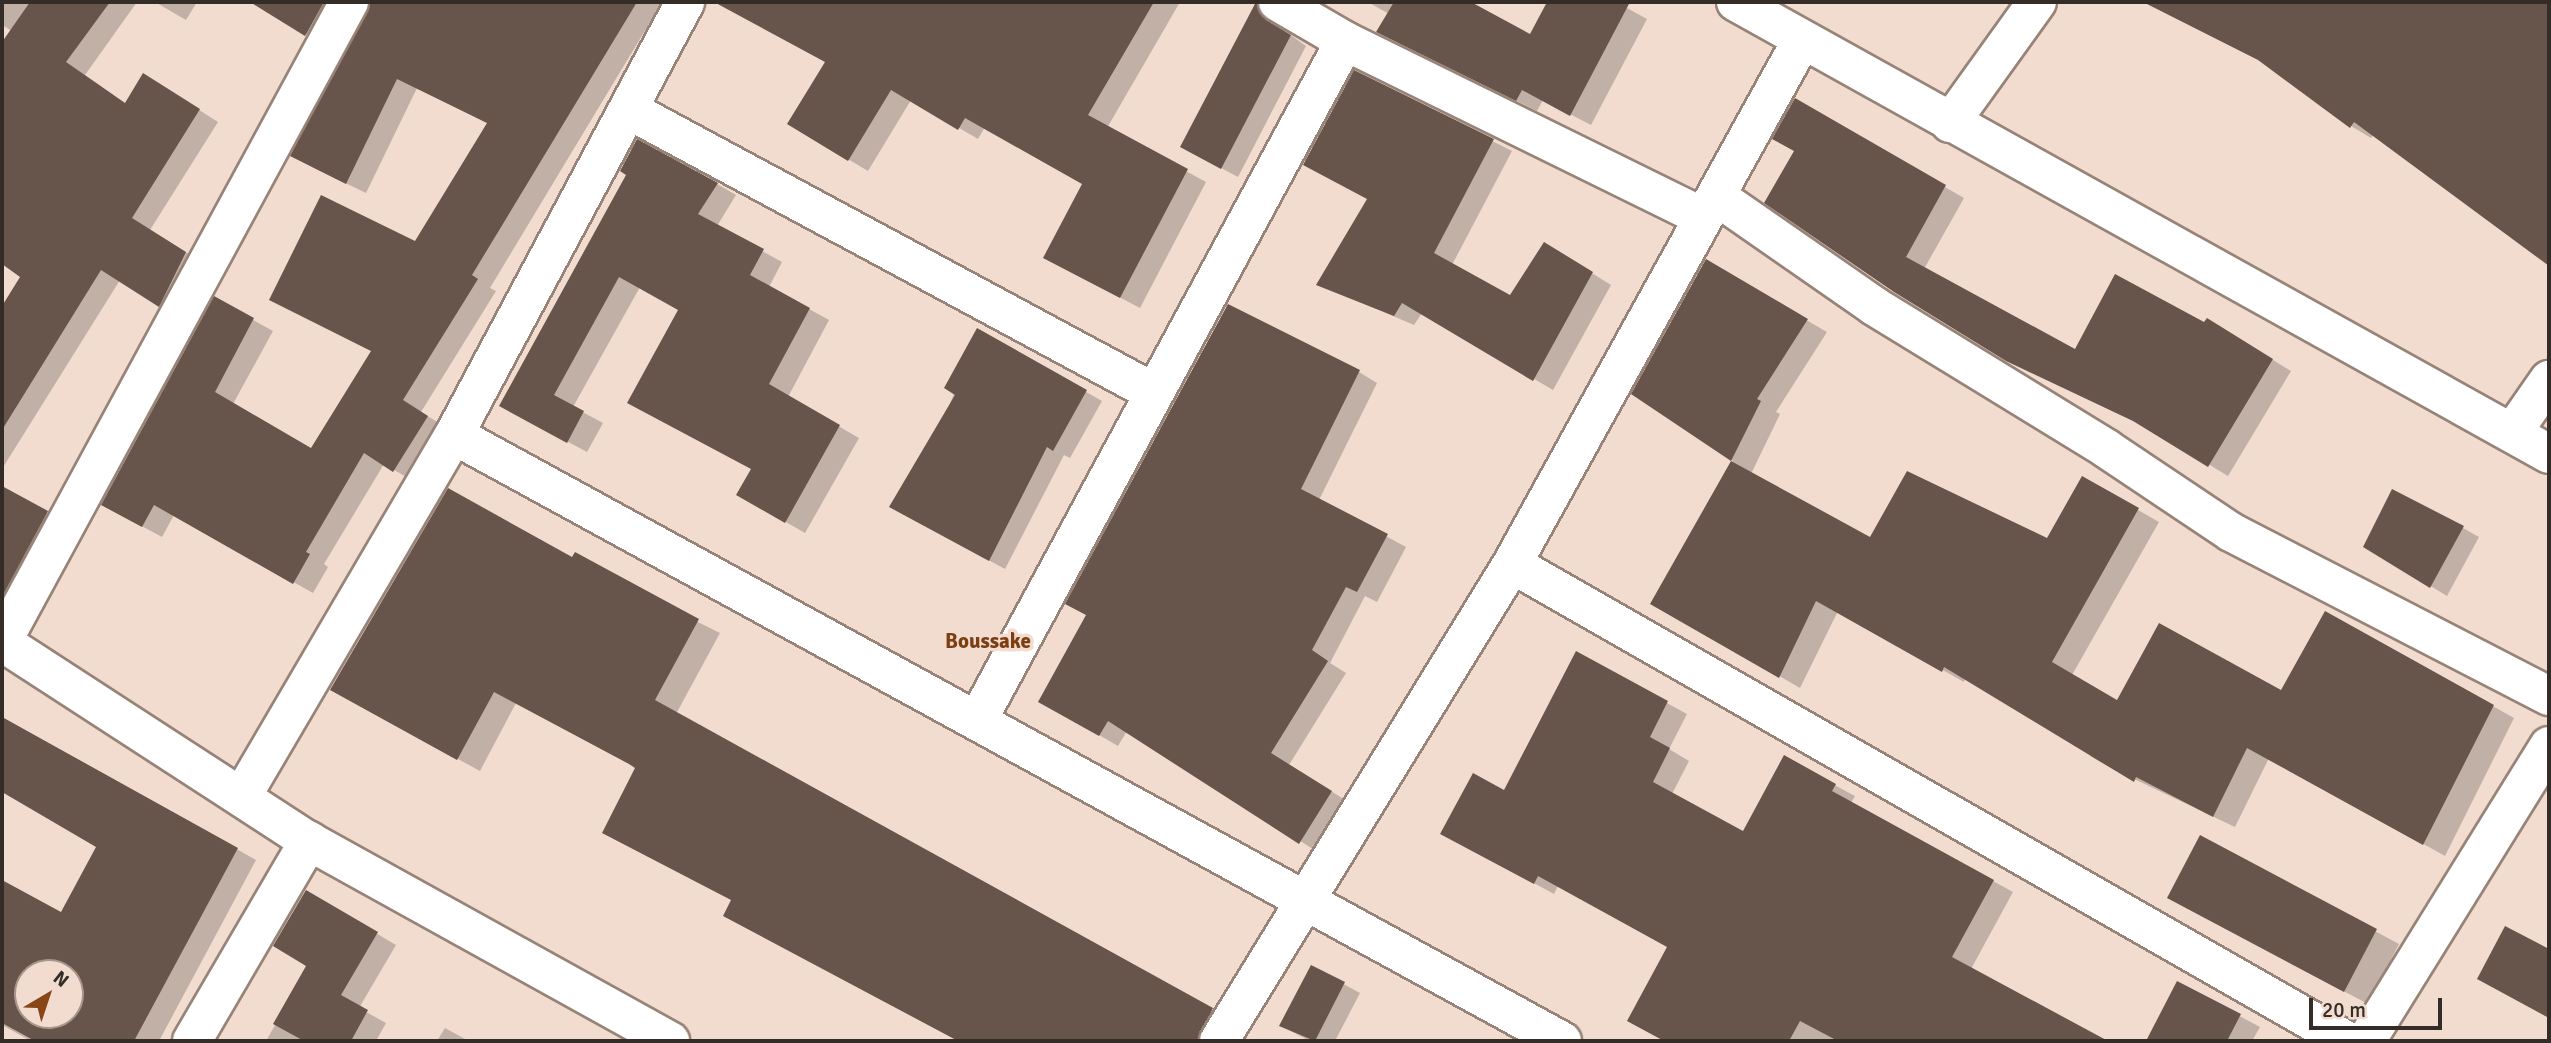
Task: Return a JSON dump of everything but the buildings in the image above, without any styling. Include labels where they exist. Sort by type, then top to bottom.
[{"type":"street","points":[[349,2],[2,642],[309,841],[670,1041]]},
{"type":"street","points":[[242,796],[454,435],[685,2]]},
{"type":"street","points":[[1278,2],[1345,41],[1710,206],[2108,449],[2231,532],[2549,696]]},
{"type":"street","points":[[1736,2],[2549,454]]},
{"type":"street","points":[[1950,123],[2037,2]]},
{"type":"street","points":[[1219,1041],[1303,900],[1512,564],[1802,40]]},
{"type":"street","points":[[977,722],[1345,41]]},
{"type":"street","points":[[629,110],[1153,392]]},
{"type":"street","points":[[2512,433],[2549,380]]},
{"type":"street","points":[[454,435],[1562,1041]]},
{"type":"street","points":[[1512,564],[2347,1041]]},
{"type":"street","points":[[2366,1041],[2549,746]]},
{"type":"street","points":[[192,1041],[309,841]]},
{"type":"district","name":"Boussake","points":[[988,641]]}]
